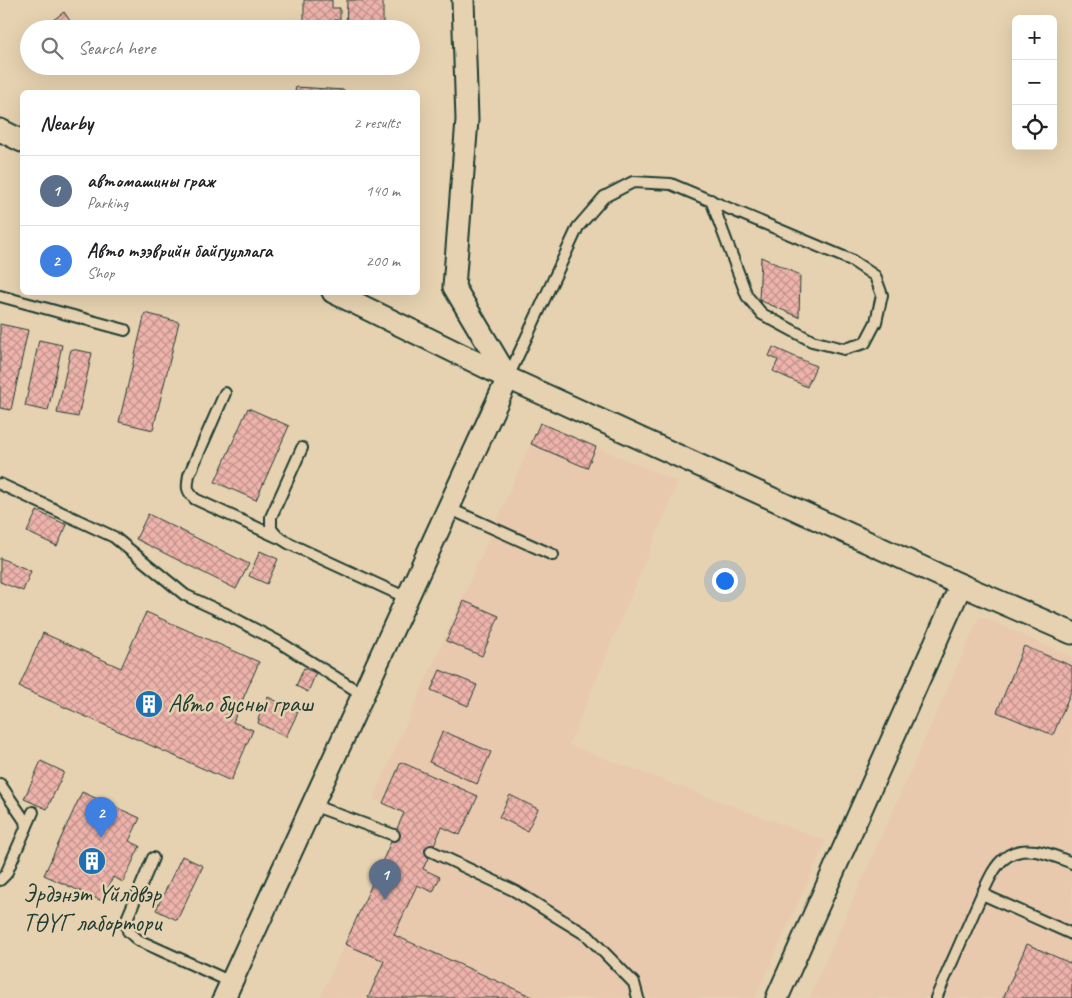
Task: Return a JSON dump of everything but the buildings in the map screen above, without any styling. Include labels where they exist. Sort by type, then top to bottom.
[{"type":"street","points":[[463,0],[467,120],[454,287],[508,378]]},
{"type":"street","points":[[0,130],[20,140]]},
{"type":"street","points":[[339,295],[508,378],[961,585],[1072,633]]},
{"type":"street","points":[[227,990],[508,378]]},
{"type":"street","points":[[777,998],[961,585]]},
{"type":"lane","points":[[508,378],[578,226],[604,197],[633,182],[671,184],[711,200],[851,260],[875,276],[882,295],[876,322],[865,343],[844,349],[812,341],[762,314],[746,296],[711,200]]},
{"type":"lane","points":[[0,296],[125,330]]},
{"type":"lane","points":[[225,393],[189,475],[188,492],[195,499],[407,598]]},
{"type":"lane","points":[[290,544],[276,536],[271,529],[271,517],[302,448]]},
{"type":"lane","points":[[0,484],[114,537],[186,595],[279,642],[362,694]]},
{"type":"lane","points":[[448,508],[553,555]]},
{"type":"lane","points":[[0,784],[25,821],[26,828]]},
{"type":"lane","points":[[312,805],[394,836]]},
{"type":"lane","points":[[0,880],[6,874],[33,812]]},
{"type":"lane","points":[[936,998],[982,894],[994,870],[1004,858],[1016,852],[1032,850],[1052,854],[1072,863]]},
{"type":"lane","points":[[431,852],[515,891],[588,936],[634,983],[638,998]]},
{"type":"lane","points":[[153,858],[126,921],[128,931],[138,940],[227,990]]},
{"type":"lane","points":[[982,894],[1072,934]]},
{"type":"shaded area","points":[[540,423],[678,482],[569,745],[826,841],[755,998],[320,998],[404,813],[373,799]]},
{"type":"shaded area","points":[[980,616],[1072,657],[1072,998],[809,998]]},
{"type":"place","name":"Авто бусны граш","points":[[149,704]]},
{"type":"place","name":"Авто тээврийн байгууллага","points":[[101,838]]},
{"type":"place","name":"Эрдэнэт Үйлдвэр ТӨҮГ лабортори","points":[[92,861]]},
{"type":"place","name":"автомашины граж","points":[[385,900]]}]
